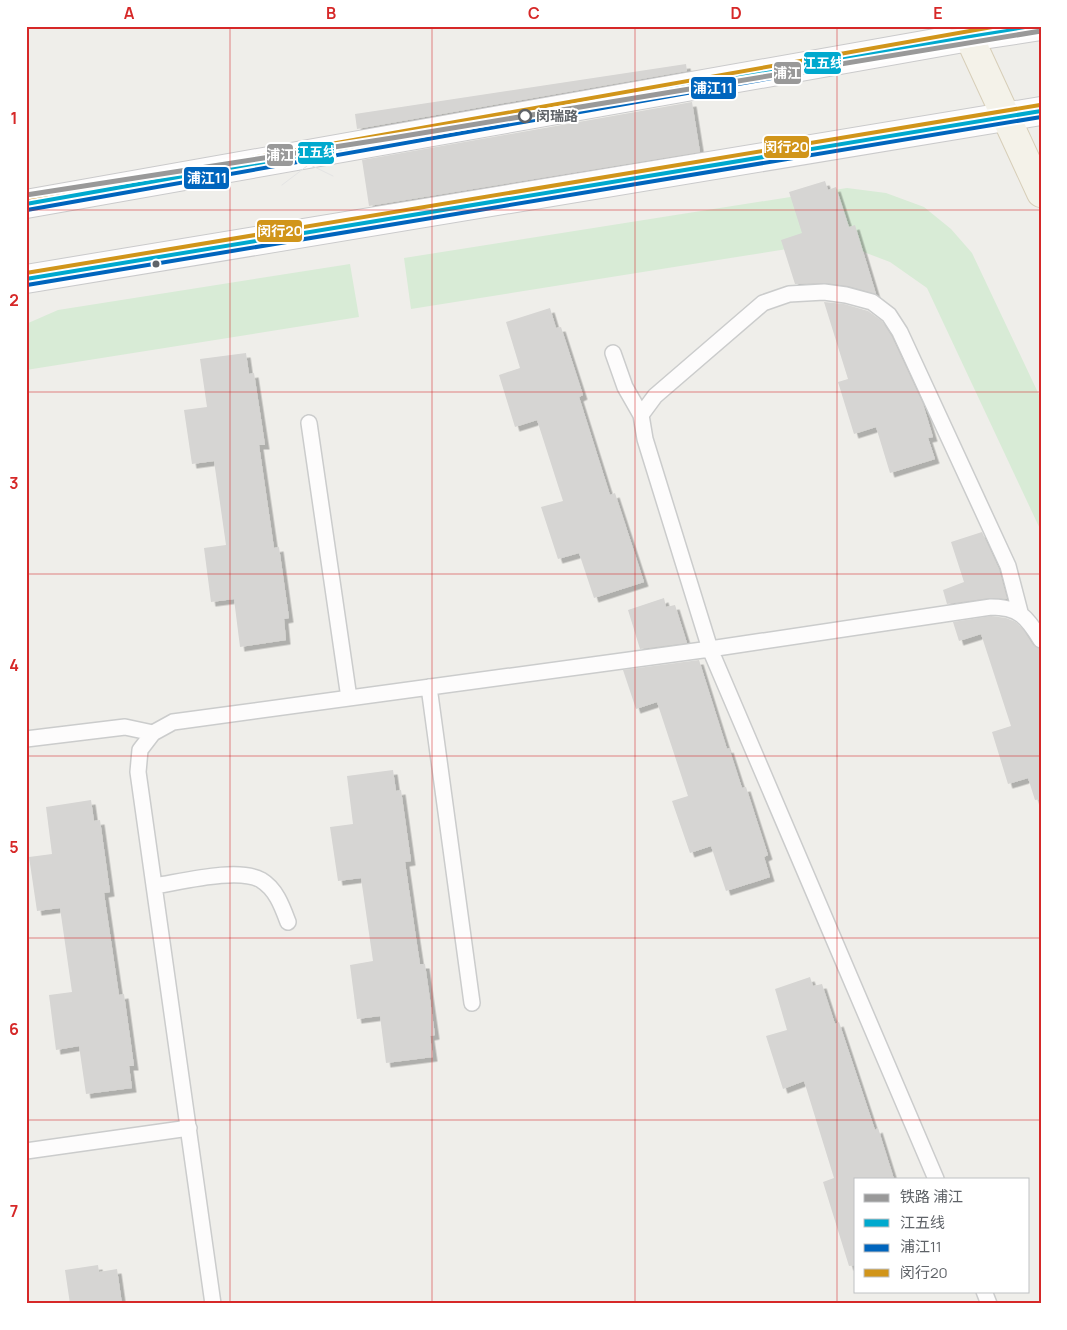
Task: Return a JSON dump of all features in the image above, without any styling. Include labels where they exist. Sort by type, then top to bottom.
[{"type":"main road","points":[[26,204],[966,32],[1041,26]]},
{"type":"main road","points":[[966,32],[1041,193]]},
{"type":"main road","points":[[26,279],[1041,111]]},
{"type":"lane","points":[[642,415],[655,396],[764,303],[789,294],[824,292],[846,295],[872,302],[889,315],[900,332],[1008,566],[1020,612]]},
{"type":"lane","points":[[613,354],[625,387],[642,415],[645,439],[710,649],[936,1178]]},
{"type":"lane","points":[[309,423],[349,698]]},
{"type":"lane","points":[[213,1304],[138,772],[140,750],[153,733],[173,722],[710,649],[991,607],[1006,607],[1020,612],[1031,624],[1041,640]]},
{"type":"lane","points":[[429,687],[472,1003]]},
{"type":"lane","points":[[26,739],[125,727],[153,733]]},
{"type":"lane","points":[[154,886],[229,874],[246,875],[261,880],[274,892],[282,905],[288,922]]},
{"type":"lane","points":[[26,1151],[189,1128]]},
{"type":"lane","points":[[984,1292],[989,1304]]},
{"type":"green space","points":[[847,188],[886,193],[924,207],[951,229],[972,253],[1041,399],[1041,531],[927,288],[890,262],[848,246],[812,245],[411,309],[404,258]]},
{"type":"green space","points":[[350,264],[359,317],[26,370],[26,324],[58,310]]},
{"type":"building","points":[[686,64],[687,71],[357,129],[355,114]]},
{"type":"building","points":[[692,102],[700,152],[369,206],[362,160]]},
{"type":"building","points":[[825,181],[828,190],[836,187],[849,227],[855,225],[876,294],[848,286],[825,283],[795,284],[781,240],[802,233],[789,192]]},
{"type":"building","points":[[824,302],[844,304],[868,311],[882,321],[892,337],[923,404],[933,437],[928,438],[935,459],[890,473],[876,427],[854,434],[838,382],[848,379]]},
{"type":"building","points":[[550,308],[556,328],[561,327],[583,395],[579,397],[610,495],[615,493],[644,582],[594,598],[579,553],[558,559],[541,507],[563,501],[537,420],[515,427],[499,375],[520,368],[506,322]]},
{"type":"building","points":[[246,353],[249,374],[254,373],[265,445],[259,445],[274,548],[279,547],[289,618],[284,619],[286,640],[240,647],[234,599],[211,602],[204,548],[226,545],[214,461],[192,464],[184,410],[207,407],[200,359]]},
{"type":"building","points":[[982,532],[999,569],[1007,599],[990,598],[947,604],[943,590],[964,582],[951,542]]},
{"type":"building","points":[[664,598],[666,607],[675,605],[687,643],[640,649],[628,610]]},
{"type":"building","points":[[991,616],[1006,618],[1016,622],[1033,645],[1040,649],[1041,652],[1041,799],[1035,800],[1028,778],[1008,784],[992,732],[1011,726],[981,634],[959,641],[953,622]]},
{"type":"building","points":[[699,660],[727,749],[729,748],[742,788],[746,787],[768,855],[764,857],[770,877],[726,891],[711,846],[690,853],[672,801],[688,796],[657,702],[636,709],[623,670]]},
{"type":"building","points":[[393,770],[396,791],[401,790],[411,861],[405,862],[420,964],[425,964],[435,1035],[430,1036],[433,1057],[386,1063],[380,1016],[357,1019],[350,965],[373,961],[361,878],[338,881],[330,827],[353,824],[347,776]]},
{"type":"building","points":[[91,800],[94,821],[100,820],[110,892],[104,893],[119,995],[124,994],[134,1066],[129,1066],[132,1088],[86,1094],[79,1046],[56,1050],[49,995],[72,992],[60,908],[37,911],[29,857],[52,854],[46,807]]},
{"type":"building","points":[[810,977],[813,986],[822,984],[835,1024],[839,1022],[875,1130],[878,1128],[894,1178],[854,1178],[854,1265],[849,1266],[823,1182],[834,1178],[804,1081],[783,1089],[766,1036],[787,1030],[775,989]]},
{"type":"building","points":[[98,1265],[99,1272],[117,1269],[122,1304],[70,1304],[65,1270]]},
{"type":"tram line","points":[[282,185],[332,147]]},
{"type":"tram line","points":[[288,154],[333,176]]},
{"type":"rail line","name":"浦江","points":[[26,195],[392,138],[1041,31]]},
{"type":"transit line","name":"闵行20","points":[[26,198],[998,26]]},
{"type":"transit line","name":"江五线","points":[[26,204],[1039,26]]},
{"type":"transit line","name":"浦江11","points":[[27,210],[1041,32]]},
{"type":"transit line","name":"闵行20","points":[[26,273],[1040,105]]},
{"type":"transit line","name":"江五线","points":[[26,279],[1041,111]]},
{"type":"transit line","name":"浦江11","points":[[27,285],[1041,117]]},
{"type":"place","name":"闵瑞路","points":[[525,116]]}]
